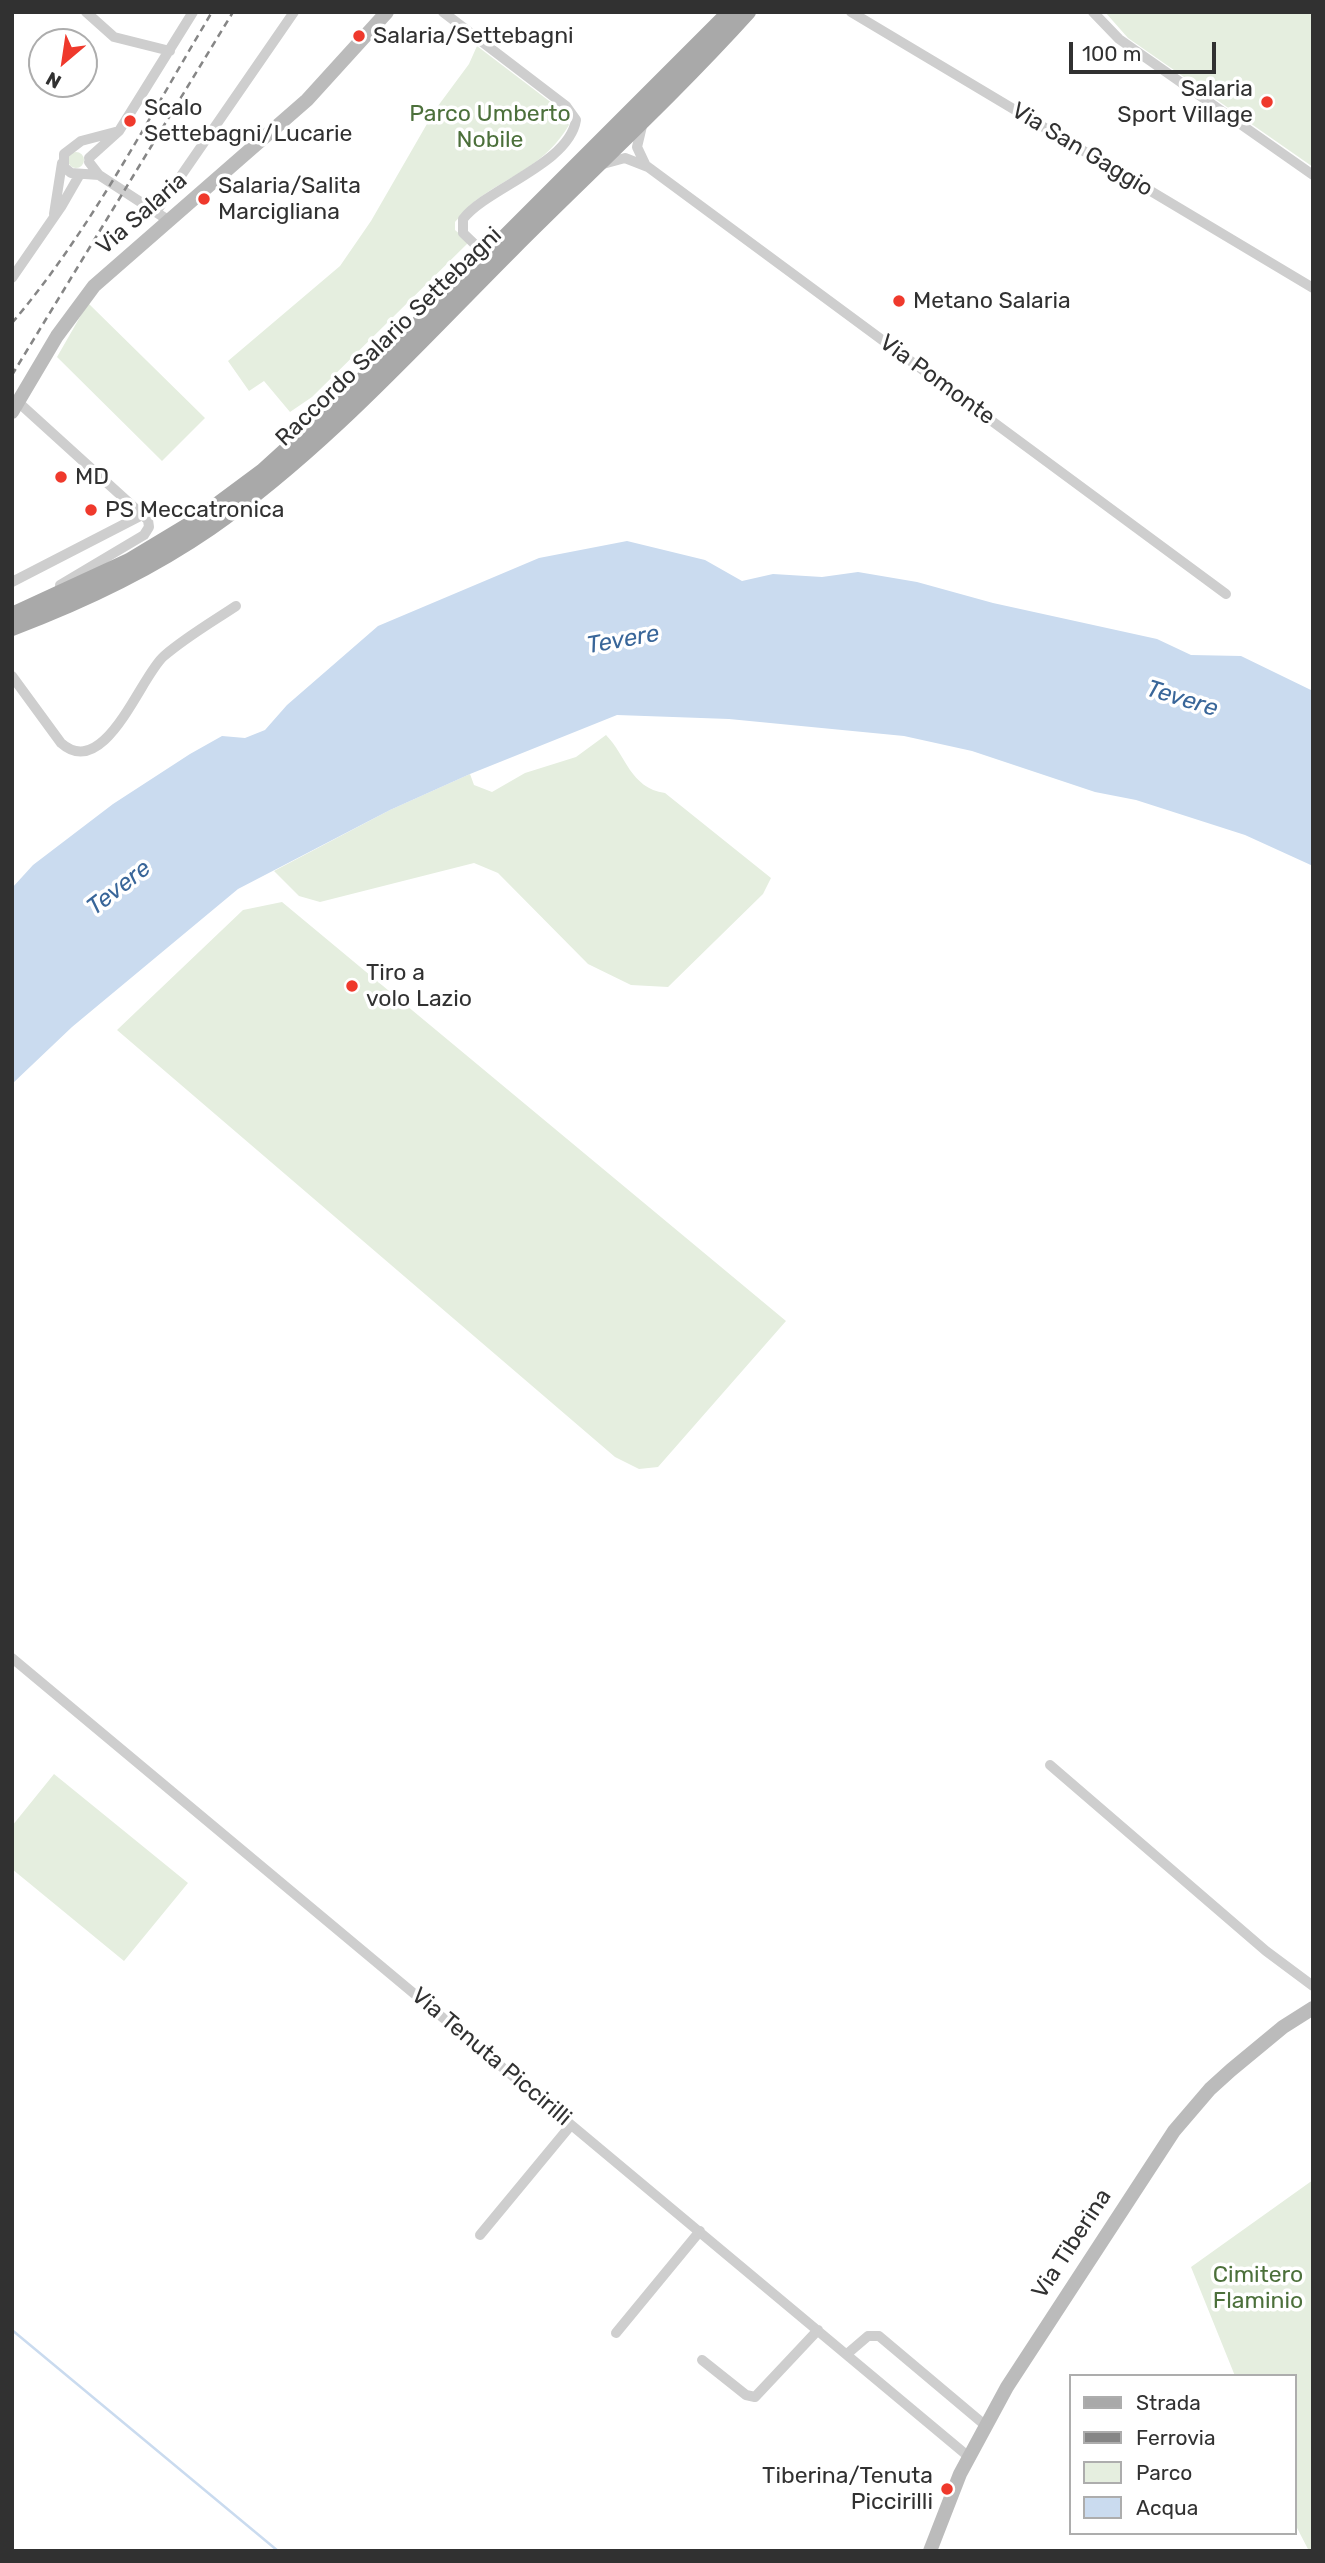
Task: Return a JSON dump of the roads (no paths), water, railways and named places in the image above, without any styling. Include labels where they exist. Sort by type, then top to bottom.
[{"type":"main road","name":"Via Salaria","points":[[15,407],[57,336],[88,292],[162,216],[307,100],[387,12]]},
{"type":"main road","name":"Raccordo Salario Settebagni","points":[[12,615],[129,561],[197,520],[254,478],[320,421],[730,12]]},
{"type":"main road","name":"Raccordo Salario Settebagni","points":[[12,628],[86,598],[138,571],[239,507],[330,430],[748,12]]},
{"type":"main road","name":"Via Tiberina","points":[[930,2551],[969,2457],[1007,2387],[1099,2243],[1187,2114],[1258,2047],[1313,2008]]},
{"type":"street","points":[[86,12],[114,37],[170,51]]},
{"type":"street","points":[[12,278],[85,166],[119,131],[193,12]]},
{"type":"street","points":[[62,163],[67,171],[85,166],[162,216],[294,12]]},
{"type":"street","points":[[443,12],[566,106],[576,120],[572,133],[558,148],[519,182],[474,208],[463,219],[463,233],[486,256]]},
{"type":"street","name":"Via San Gaggio","points":[[850,12],[1313,288]]},
{"type":"street","points":[[1093,12],[1119,39],[1313,175]]},
{"type":"street","points":[[647,115],[637,148],[648,167]]},
{"type":"street","points":[[54,214],[64,154],[80,141],[119,131]]},
{"type":"street","points":[[75,147],[85,151],[85,166]]},
{"type":"street","name":"Via Pomonte","points":[[595,167],[625,158],[648,167],[1226,594]]},
{"type":"street","points":[[12,268],[23,259]]},
{"type":"street","points":[[15,407],[144,514],[149,523],[146,533],[48,591],[35,606]]},
{"type":"street","points":[[12,582],[144,514]]},
{"type":"street","points":[[12,676],[61,743],[78,752],[89,750],[102,742],[121,721],[164,656],[236,606]]},
{"type":"street","name":"Via Tenuta Piccirilli","points":[[12,1658],[969,2457]]},
{"type":"street","points":[[1050,1765],[1266,1951],[1313,1986]]},
{"type":"street","points":[[480,2235],[571,2124]]},
{"type":"street","points":[[616,2333],[700,2231]]},
{"type":"street","points":[[702,2360],[746,2395],[755,2397],[818,2330]]},
{"type":"street","points":[[846,2354],[868,2336],[879,2336],[986,2426]]},
{"type":"water","name":"Tevere","points":[[627,541],[705,560],[742,581],[773,574],[822,577],[858,572],[917,582],[993,603],[1157,639],[1191,655],[1241,656],[1313,691],[1313,866],[1245,835],[1136,800],[1095,792],[972,751],[904,736],[729,719],[617,715],[470,774],[390,810],[238,889],[72,1027],[12,1084],[12,888],[33,865],[113,804],[190,754],[222,736],[245,738],[265,730],[287,705],[378,626],[539,558]]},
{"type":"waterway","points":[[12,2330],[278,2551]]},
{"type":"railway","points":[[12,323],[68,250],[142,132],[212,12]]},
{"type":"railway","points":[[12,375],[233,12]]},
{"type":"place","name":"Salaria/Settebagni","points":[[359,36]]},
{"type":"place","name":"Salaria Sport Village","points":[[1267,102]]},
{"type":"place","name":"Scalo Settebagni/Lucarie","points":[[130,121]]},
{"type":"place","name":"Salaria/Salita Marcigliana","points":[[204,199]]},
{"type":"place","name":"Metano Salaria","points":[[899,301]]},
{"type":"place","name":"MD","points":[[61,477]]},
{"type":"place","name":"PS Meccatronica","points":[[91,510]]},
{"type":"place","name":"Tiro a volo Lazio","points":[[352,986]]},
{"type":"place","name":"Tiberina/Tenuta Piccirilli","points":[[947,2489]]},
{"type":"park label","name":"Parco Umberto Nobile","points":[[490,127]]},
{"type":"park label","name":"Cimitero Flaminio","points":[[1258,2288]]}]
